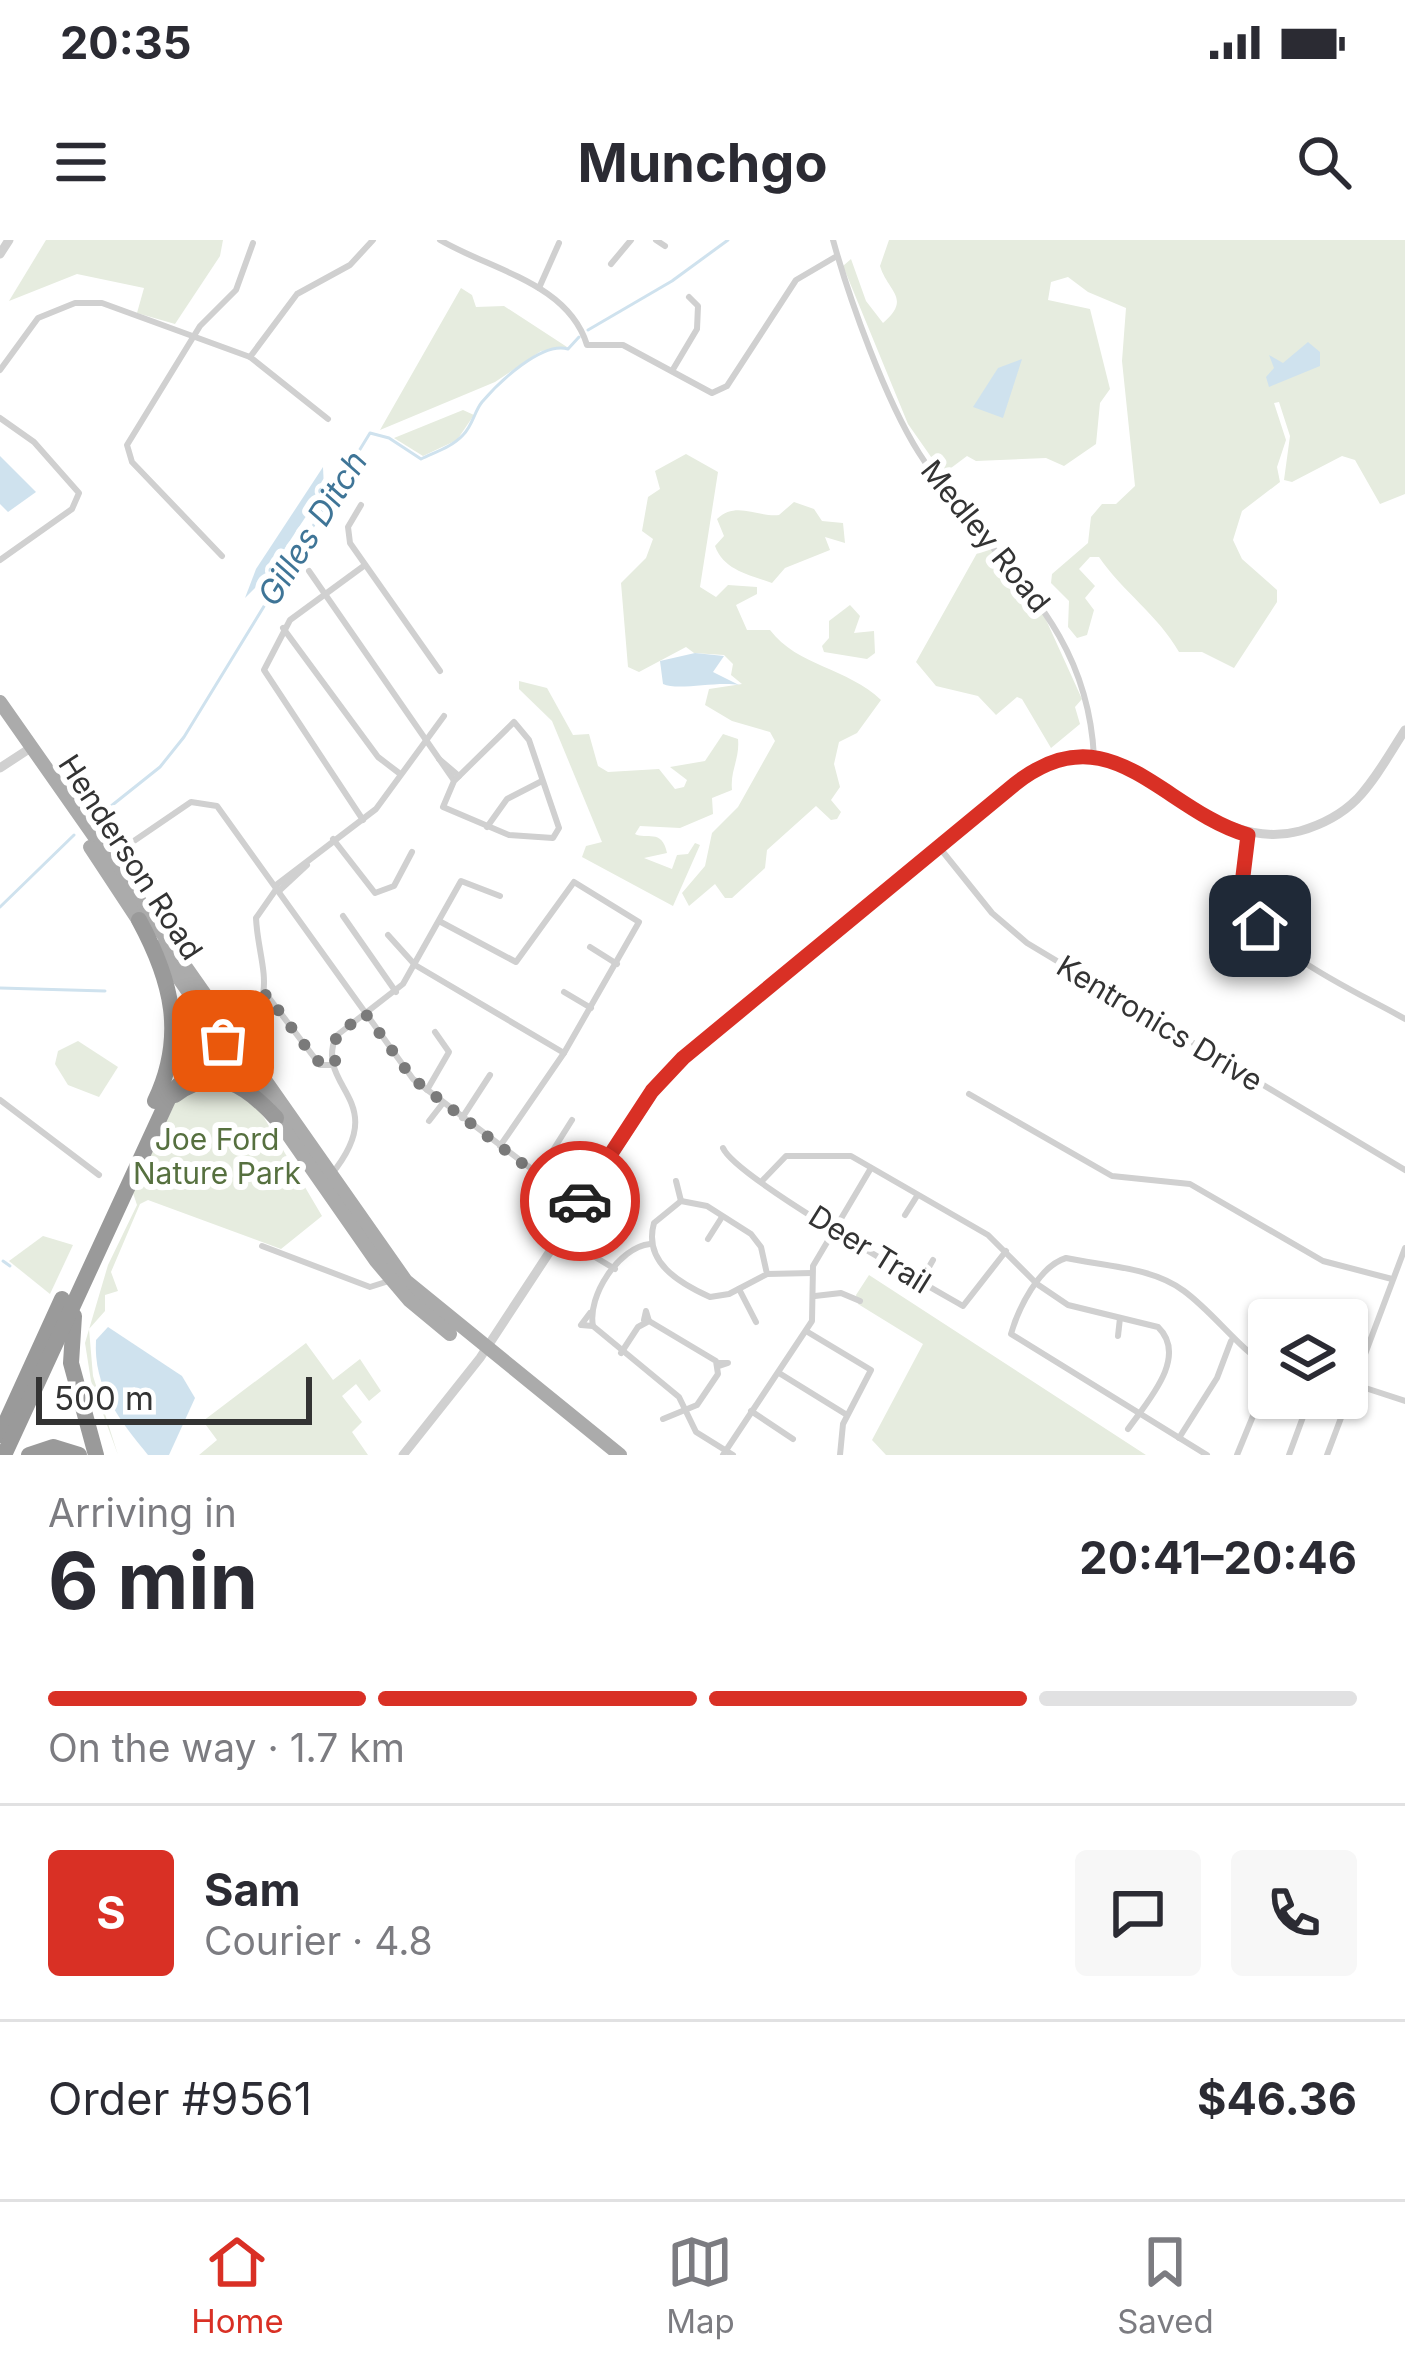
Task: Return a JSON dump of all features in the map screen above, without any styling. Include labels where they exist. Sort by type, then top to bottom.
[{"type":"highway","points":[[96,1455],[73,1374],[71,1329],[160,1104],[173,1051],[173,1010],[161,964],[139,920]]},
{"type":"highway","points":[[0,1435],[160,1104],[182,1065],[225,1035]]},
{"type":"highway","points":[[160,1104],[194,1083],[224,1079],[245,1088],[276,1118]]},
{"type":"highway","points":[[4,1455],[124,1194]]},
{"type":"highway","points":[[0,1412],[56,1313]]},
{"type":"highway","points":[[29,1455],[53,1447],[79,1455]]},
{"type":"main road","name":"Henderson Road","points":[[0,704],[396,1277],[483,1354],[611,1452]]},
{"type":"main road","name":"Henderson Road","points":[[105,860],[139,920],[225,1035],[276,1118],[327,1180]]},
{"type":"street","points":[[0,254],[9,240]]},
{"type":"street","points":[[250,357],[297,294],[350,266],[373,240]]},
{"type":"street","points":[[440,240],[539,288],[573,316],[586,345],[623,345],[707,392],[724,389],[789,288],[823,263],[838,259]]},
{"type":"street","points":[[611,264],[631,240]]},
{"type":"street","points":[[656,240],[664,246]]},
{"type":"street","name":"Medley Road","points":[[832,240],[919,453],[1050,615],[1087,703],[1094,757]]},
{"type":"street","points":[[222,556],[132,462],[127,449],[196,335],[236,290],[253,243]]},
{"type":"street","points":[[539,288],[559,243]]},
{"type":"street","points":[[672,371],[699,324],[698,306],[688,297]]},
{"type":"street","points":[[0,370],[38,319],[75,303],[116,307],[250,357],[328,419]]},
{"type":"street","points":[[0,418],[34,442],[79,493],[72,509],[0,559]]},
{"type":"street","points":[[361,505],[348,535],[440,670]]},
{"type":"street","points":[[363,820],[266,680],[266,660],[283,628],[365,565]]},
{"type":"street","points":[[309,571],[457,778]]},
{"type":"street","points":[[283,628],[377,757],[400,773]]},
{"type":"street","points":[[335,1064],[320,1065],[265,998],[256,918],[277,888],[333,839],[363,820],[444,716]]},
{"type":"street","points":[[511,722],[529,740],[559,828],[556,836],[526,839],[442,807],[457,778],[511,722]]},
{"type":"street","points":[[404,1455],[483,1354],[640,1108],[678,1064],[1036,769],[1059,760],[1094,757],[1130,767],[1200,815],[1248,835],[1304,830],[1348,808],[1405,730]]},
{"type":"street","points":[[0,768],[30,748]]},
{"type":"street","points":[[488,826],[507,799],[543,781]]},
{"type":"street","points":[[105,860],[191,802],[206,801],[224,812],[401,1066],[462,1118],[580,1202]]},
{"type":"street","points":[[1248,835],[1242,884],[1260,926],[1282,946],[1405,1019]]},
{"type":"street","points":[[333,839],[375,893],[394,886],[412,852]]},
{"type":"street","name":"Kentronics Drive","points":[[939,847],[992,913],[1027,943],[1405,1170]]},
{"type":"street","points":[[327,1180],[353,1146],[358,1126],[335,1064],[336,1036],[396,992],[461,881],[500,896]]},
{"type":"street","points":[[439,921],[519,961],[568,885],[577,883],[639,922],[564,1053],[500,1146]]},
{"type":"street","points":[[343,916],[396,992]]},
{"type":"street","points":[[388,935],[415,965],[564,1053]]},
{"type":"street","points":[[590,947],[617,964]]},
{"type":"street","points":[[564,992],[591,1008]]},
{"type":"street","points":[[225,1035],[265,998]]},
{"type":"street","points":[[427,1090],[449,1052],[435,1032]]},
{"type":"street","points":[[462,1118],[490,1075]]},
{"type":"street","points":[[970,1094],[1112,1176],[1190,1184],[1323,1261],[1392,1280]]},
{"type":"street","points":[[0,1100],[99,1175]]},
{"type":"street","points":[[429,1121],[443,1103]]},
{"type":"street","points":[[538,1174],[572,1120]]},
{"type":"street","name":"Deer Trail","points":[[723,1148],[729,1159],[762,1181],[965,1306],[1006,1251]]},
{"type":"street","points":[[762,1181],[779,1159],[839,1153],[1006,1251],[1037,1284],[1073,1307],[1158,1328],[1171,1348],[1167,1367],[1128,1429]]},
{"type":"street","points":[[651,1244],[631,1248],[580,1324],[593,1326],[676,1394],[696,1432],[728,1453],[815,1317],[812,1273],[871,1168]]},
{"type":"street","points":[[676,1181],[681,1202]]},
{"type":"street","points":[[904,1215],[917,1196]]},
{"type":"street","points":[[767,1274],[755,1238],[698,1202],[681,1202],[656,1219],[651,1244],[666,1270],[706,1295],[720,1297],[767,1274],[812,1273]]},
{"type":"street","points":[[708,1239],[723,1216]]},
{"type":"street","points":[[262,1246],[370,1287],[396,1277]]},
{"type":"street","points":[[1368,1339],[1405,1248]]},
{"type":"street","points":[[595,1257],[615,1269]]},
{"type":"street","points":[[1208,1455],[1012,1335],[1037,1284],[1054,1262],[1066,1258],[1148,1274],[1188,1294],[1248,1352]]},
{"type":"street","points":[[921,1281],[933,1261]]},
{"type":"street","points":[[739,1289],[756,1322]]},
{"type":"street","points":[[815,1296],[841,1293],[860,1301]]},
{"type":"street","points":[[1118,1336],[1120,1318]]},
{"type":"street","points":[[621,1353],[648,1321],[718,1365],[704,1398],[663,1419]]},
{"type":"street","points":[[806,1331],[869,1368],[872,1375],[847,1415],[840,1455]]},
{"type":"street","points":[[1179,1438],[1217,1378],[1232,1340]]},
{"type":"street","points":[[779,1372],[847,1415]]},
{"type":"street","points":[[1368,1389],[1405,1401]]},
{"type":"street","points":[[751,1411],[793,1439]]},
{"type":"street","points":[[1237,1455],[1252,1419]]},
{"type":"street","points":[[1288,1455],[1302,1419]]},
{"type":"street","points":[[1327,1455],[1338,1419]]},
{"type":"green space","points":[[46,240],[223,240],[220,256],[175,324],[137,313],[144,288],[77,274],[9,301]]},
{"type":"green space","points":[[889,240],[1405,240],[1405,494],[1380,504],[1355,460],[1342,456],[1292,482],[1284,480],[1290,436],[1279,402],[1274,403],[1286,440],[1277,467],[1280,482],[1242,511],[1233,540],[1242,559],[1277,590],[1277,602],[1234,668],[1202,652],[1179,652],[1099,557],[1090,557],[1079,569],[1095,586],[1085,598],[1094,610],[1087,635],[1077,638],[1068,627],[1069,601],[1051,583],[1052,574],[1088,543],[1091,517],[1102,504],[1116,504],[1135,486],[1122,361],[1126,308],[1088,292],[1068,277],[1051,282],[1048,300],[1090,309],[1110,389],[1100,403],[1096,444],[1064,466],[1046,458],[976,461],[967,456],[943,474],[908,424],[843,266],[851,259],[866,301],[883,323],[897,301],[880,266]]},
{"type":"green space","points":[[461,288],[472,295],[476,307],[504,306],[567,347],[541,351],[495,382],[380,430]]},
{"type":"green space","points":[[463,410],[474,415],[457,440],[423,456],[394,438]]},
{"type":"green space","points":[[686,454],[718,472],[700,587],[716,597],[728,585],[757,587],[757,594],[736,605],[747,630],[770,630],[794,652],[881,700],[857,733],[839,742],[834,764],[840,787],[831,800],[841,812],[837,819],[831,820],[816,806],[767,850],[765,868],[732,898],[725,898],[715,884],[689,906],[682,893],[705,866],[712,833],[738,807],[775,741],[770,732],[732,721],[705,705],[709,689],[742,684],[731,675],[733,664],[724,655],[694,653],[686,647],[639,672],[628,667],[621,583],[646,558],[653,539],[642,531],[648,497],[660,489],[655,471]]},
{"type":"green space","points":[[794,502],[814,509],[822,521],[843,523],[845,543],[825,537],[830,550],[785,568],[772,583],[739,571],[719,554],[715,546],[724,536],[717,519],[724,514],[739,510],[779,515]]},
{"type":"green space","points":[[981,546],[992,550],[1037,600],[1082,699],[1075,707],[1080,724],[1051,748],[1022,699],[1017,697],[996,715],[978,696],[936,686],[916,662]]},
{"type":"green space","points":[[850,605],[860,616],[854,633],[874,631],[875,653],[867,659],[824,652],[822,646],[829,638],[829,621]]},
{"type":"green space","points":[[519,681],[547,688],[573,735],[589,734],[598,766],[608,772],[659,769],[675,789],[684,787],[687,780],[670,767],[705,761],[723,734],[738,739],[732,790],[712,798],[713,814],[680,828],[640,826],[635,834],[661,840],[667,853],[644,858],[672,869],[677,855],[688,854],[695,843],[700,845],[673,906],[582,857],[586,846],[602,842],[552,721],[519,689]]},
{"type":"green space","points":[[78,1041],[118,1067],[99,1097],[68,1085],[55,1064],[58,1051]]},
{"type":"green space","name":"Joe Ford Nature Park","points":[[224,1085],[256,1104],[322,1216],[281,1249],[148,1200],[140,1204],[111,1272],[118,1291],[105,1295],[105,1311],[89,1329],[108,1265],[137,1205],[133,1193],[175,1103],[185,1092]]},
{"type":"green space","points":[[43,1236],[73,1245],[50,1294],[9,1261]]},
{"type":"green space","points":[[869,1275],[1146,1455],[886,1455],[872,1440],[923,1344],[858,1304],[856,1295]]},
{"type":"green space","points":[[89,1329],[93,1376],[118,1455],[91,1381],[85,1343]]},
{"type":"green space","points":[[306,1343],[333,1380],[360,1359],[381,1391],[369,1401],[356,1384],[342,1396],[362,1422],[352,1432],[368,1455],[199,1455],[217,1440],[203,1421]]},
{"type":"water","points":[[1308,342],[1320,352],[1320,366],[1269,387],[1266,377],[1274,368],[1269,355],[1283,363]]},
{"type":"water","points":[[1022,359],[1003,418],[973,407],[998,368]]},
{"type":"water","points":[[0,456],[36,492],[8,512],[0,504]]},
{"type":"water","points":[[323,467],[324,489],[266,577],[245,598],[256,569]]},
{"type":"water","points":[[695,653],[724,656],[713,672],[739,685],[663,684],[660,661]]},
{"type":"water","points":[[108,1327],[182,1376],[195,1398],[169,1455],[148,1455],[110,1402],[96,1357],[96,1340]]},
{"type":"waterway","name":"Gilles Ditch","points":[[588,330],[672,281],[728,240]]},
{"type":"waterway","name":"Gilles Ditch","points":[[91,822],[160,767],[184,737],[370,433],[389,438],[421,459],[463,435],[482,402],[510,374],[546,351],[568,349],[579,337]]},
{"type":"waterway","name":"Gilles Ditch","points":[[0,907],[74,835]]},
{"type":"waterway","points":[[0,988],[105,991]]},
{"type":"waterway","points":[[3,1261],[10,1266]]},
{"type":"way so far","points":[[223,1041],[257,1016],[266,994],[324,1067],[335,1064],[336,1036],[365,1013],[412,1078],[545,1181],[580,1201]]},
{"type":"route","points":[[580,1201],[652,1091],[683,1058],[1015,784],[1050,763],[1085,756],[1120,762],[1212,822],[1248,835],[1242,884],[1260,926]]}]
